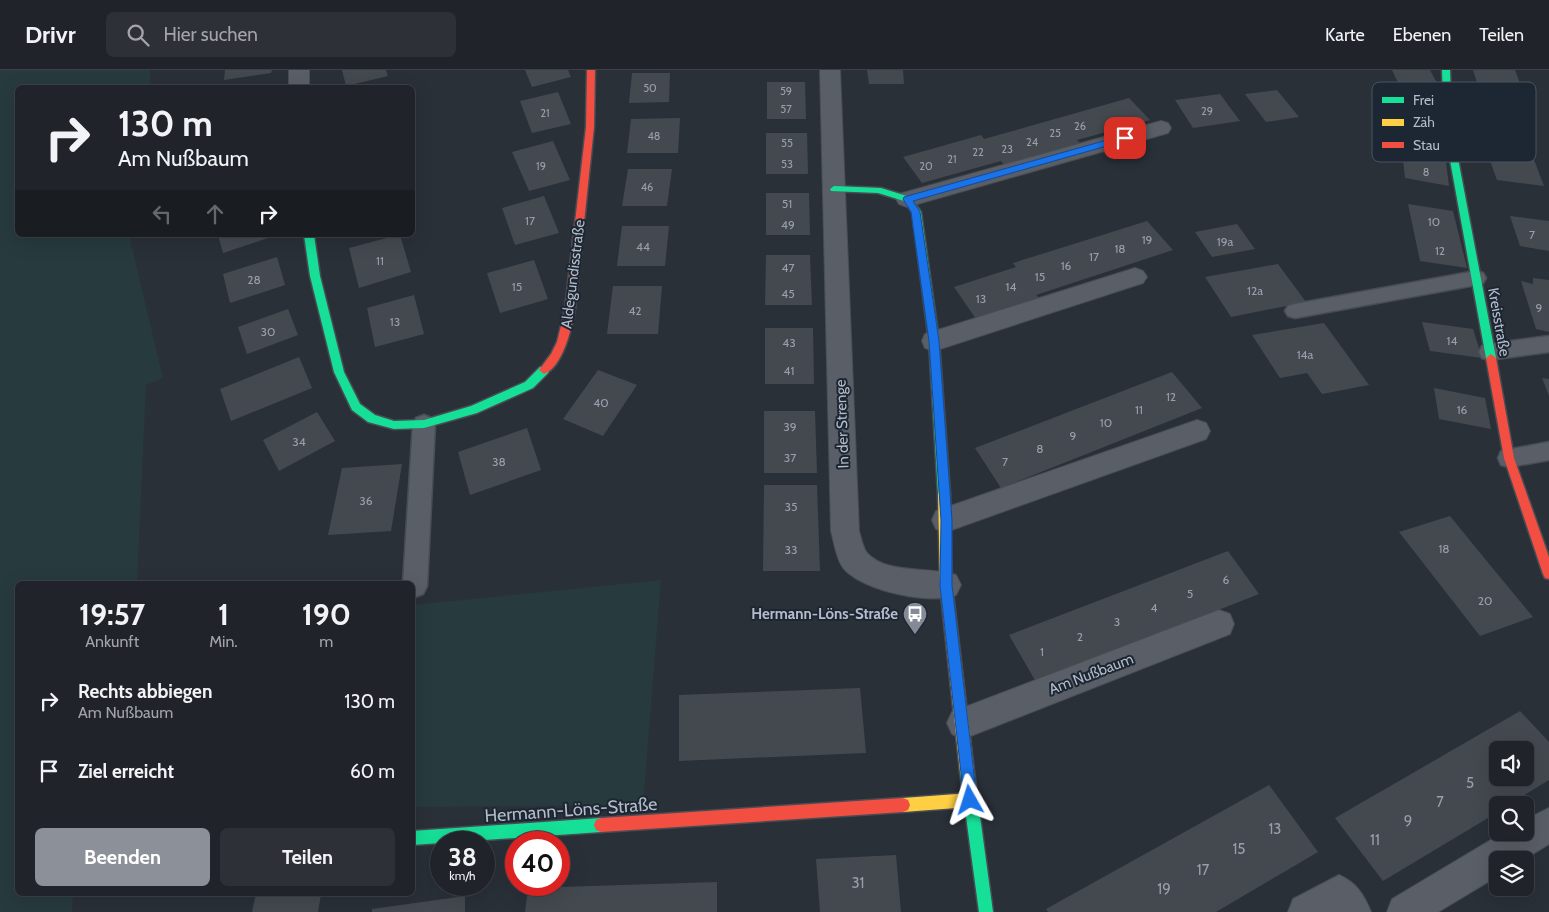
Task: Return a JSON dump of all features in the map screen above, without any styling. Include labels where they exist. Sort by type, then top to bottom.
[{"type":"street","points":[[299,70],[299,85]]},
{"type":"street","name":"Aldegundisstraße","points":[[309,237],[315,276],[340,372],[356,407],[372,419],[394,425],[424,424],[473,410],[530,385],[554,360],[565,336],[570,310],[590,127],[590,70]]},
{"type":"street","name":"In der Strenge","points":[[830,70],[846,531],[855,561],[881,578],[946,585]]},
{"type":"street","points":[[834,189],[878,190],[907,199],[1161,128]]},
{"type":"street","name":"Kreisstraße","points":[[1454,162],[1509,458],[1549,574]]},
{"type":"street","points":[[907,199],[916,212],[934,341],[946,520],[946,585],[970,800],[986,912]]},
{"type":"street","points":[[934,341],[1135,277]]},
{"type":"street","points":[[946,520],[1197,431]]},
{"type":"street","name":"Am Nußbaum","points":[[962,723],[1219,624]]},
{"type":"street","name":"Hermann-Löns-Straße","points":[[415,838],[970,800]]},
{"type":"street","points":[[1405,912],[1549,825]]},
{"type":"street","points":[[1306,912],[1339,893],[1353,912]]},
{"type":"lane","points":[[1295,311],[1476,278]]},
{"type":"lane","points":[[1489,352],[1549,344]]},
{"type":"lane","points":[[415,586],[424,424]]},
{"type":"lane","points":[[1509,458],[1549,451]]},
{"type":"green space","points":[[0,70],[150,70],[150,85],[15,85],[15,237],[129,237],[163,378],[146,385],[137,581],[15,581],[15,896],[73,896],[72,912],[0,912]]},
{"type":"green space","points":[[661,580],[643,805],[415,807],[415,605]]},
{"type":"building","points":[[225,70],[272,70],[271,73],[224,80]]},
{"type":"building","points":[[342,70],[386,70],[388,76],[350,85],[346,85]]},
{"type":"building","points":[[525,70],[568,70],[571,77],[532,87]]},
{"type":"building","points":[[867,70],[903,70],[904,84],[869,84]]},
{"type":"building","points":[[1392,70],[1430,70],[1436,82],[1398,82]]},
{"type":"building","points":[[1473,70],[1515,70],[1519,82],[1477,82]]},
{"type":"building","points":[[632,73],[670,73],[669,102],[629,103]]},
{"type":"building","points":[[767,82],[805,82],[806,119],[767,119]]},
{"type":"building","points":[[1277,90],[1299,117],[1266,122],[1245,94]]},
{"type":"building","points":[[558,92],[571,124],[532,133],[520,101]]},
{"type":"building","points":[[1220,94],[1240,121],[1193,128],[1175,100]]},
{"type":"building","points":[[1129,98],[1150,120],[1077,140],[1081,144],[1005,166],[1001,161],[922,183],[903,157],[981,135],[984,139]]},
{"type":"building","points":[[680,118],[678,153],[627,153],[631,119]]},
{"type":"building","points":[[766,133],[807,133],[808,174],[766,174]]},
{"type":"building","points":[[553,141],[570,180],[529,191],[512,152]]},
{"type":"building","points":[[1403,162],[1446,162],[1449,186],[1405,178]]},
{"type":"building","points":[[1491,162],[1535,162],[1544,186],[1497,180]]},
{"type":"building","points":[[628,169],[672,169],[667,206],[622,206]]},
{"type":"building","points":[[766,193],[809,193],[810,235],[766,235]]},
{"type":"building","points":[[544,196],[559,233],[515,245],[502,208]]},
{"type":"building","points":[[1408,204],[1453,211],[1467,268],[1420,261]]},
{"type":"building","points":[[1510,216],[1549,221],[1549,251],[1520,246]]},
{"type":"building","points":[[1147,221],[1173,250],[1036,295],[1039,298],[976,319],[954,287],[1016,267],[1013,263]]},
{"type":"building","points":[[1237,224],[1255,249],[1212,257],[1195,232]]},
{"type":"building","points":[[622,226],[669,226],[665,266],[617,266]]},
{"type":"building","points":[[219,237],[271,237],[223,253]]},
{"type":"building","points":[[390,237],[401,237],[411,272],[359,288],[349,248]]},
{"type":"building","points":[[766,255],[810,255],[812,305],[765,305]]},
{"type":"building","points":[[277,257],[285,285],[230,303],[223,274]]},
{"type":"building","points":[[534,260],[548,299],[500,313],[487,273]]},
{"type":"building","points":[[1278,264],[1306,302],[1231,317],[1205,277]]},
{"type":"building","points":[[1533,278],[1549,280],[1549,332],[1536,329],[1521,281],[1533,284]]},
{"type":"building","points":[[613,286],[662,286],[658,334],[607,334]]},
{"type":"building","points":[[414,295],[424,334],[375,347],[367,308]]},
{"type":"building","points":[[288,309],[298,335],[247,354],[238,327]]},
{"type":"building","points":[[1422,322],[1473,329],[1482,358],[1430,351]]},
{"type":"building","points":[[1324,323],[1369,385],[1322,394],[1307,373],[1280,378],[1252,335]]},
{"type":"building","points":[[765,328],[813,328],[814,384],[765,384]]},
{"type":"building","points":[[299,357],[312,388],[231,421],[220,389]]},
{"type":"building","points":[[598,370],[637,385],[603,436],[563,419]]},
{"type":"building","points":[[1172,372],[1202,408],[1001,488],[975,448]]},
{"type":"building","points":[[1542,378],[1549,379],[1549,396]]},
{"type":"building","points":[[1434,388],[1485,398],[1491,429],[1439,419]]},
{"type":"building","points":[[764,411],[815,411],[817,473],[764,473]]},
{"type":"building","points":[[317,412],[335,441],[279,471],[263,440]]},
{"type":"building","points":[[527,428],[541,470],[470,495],[458,452]]},
{"type":"building","points":[[402,464],[391,531],[328,535],[342,468]]},
{"type":"building","points":[[764,485],[817,485],[820,571],[763,571]]},
{"type":"building","points":[[1450,516],[1533,617],[1480,636],[1399,532]]},
{"type":"building","points":[[1228,551],[1259,594],[1036,682],[1009,635]]},
{"type":"building","points":[[860,688],[866,753],[679,761],[679,695]]},
{"type":"building","points":[[1520,711],[1549,742],[1549,780],[1523,796],[1489,796],[1489,817],[1383,881],[1335,818]]},
{"type":"building","points":[[1269,785],[1318,852],[1216,912],[1048,912],[1046,909]]},
{"type":"building","points":[[896,855],[901,912],[820,912],[816,859]]},
{"type":"building","points":[[717,882],[717,912],[525,912],[527,896],[570,896],[570,887]]},
{"type":"building","points":[[256,896],[321,896],[318,912],[252,912]]},
{"type":"building","points":[[465,896],[465,912],[372,912],[372,909]]},
{"type":"traffic: fast","points":[[1446,70],[1446,82]]},
{"type":"traffic: fast","points":[[1455,162],[1491,358]]},
{"type":"traffic: fast","points":[[834,189],[878,190],[907,199],[916,212],[934,341],[944,494]]},
{"type":"traffic: fast","points":[[309,237],[315,276],[339,372],[356,407],[372,419],[394,425],[424,424],[473,410],[529,385],[544,370]]},
{"type":"traffic: fast","points":[[967,772],[986,912]]},
{"type":"traffic: fast","points":[[415,838],[601,825]]},
{"type":"traffic: slow","points":[[944,494],[946,585],[967,772]]},
{"type":"traffic: slow","points":[[903,805],[970,800]]},
{"type":"traffic: jam","points":[[544,370],[555,357],[562,342],[570,309],[590,127],[591,70]]},
{"type":"traffic: jam","points":[[1491,358],[1509,458],[1549,574]]},
{"type":"traffic: jam","points":[[601,825],[903,805]]},
{"type":"place","name":"Hermann-Löns-Straße","points":[[915,635]]},
{"type":"route","points":[[970,800],[946,585],[946,520],[934,341],[916,212],[907,199],[1125,138]]}]
